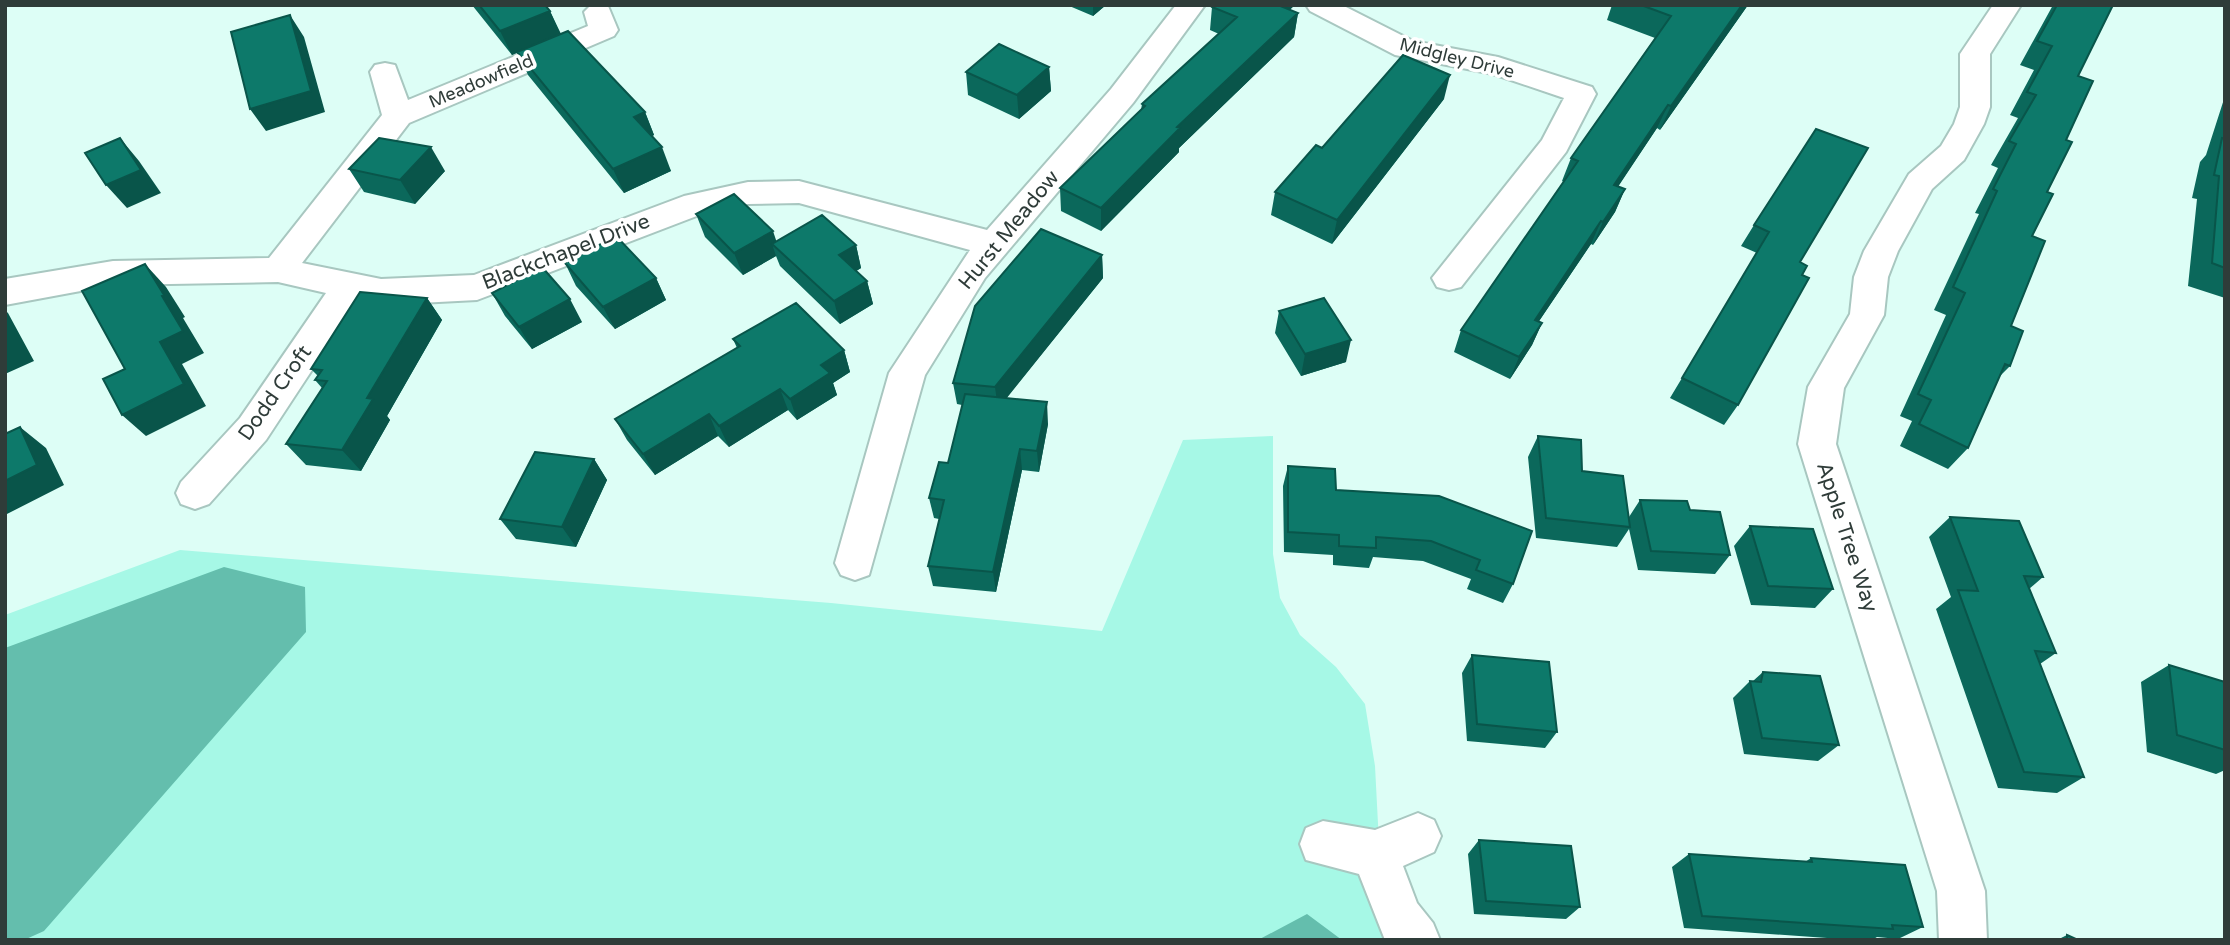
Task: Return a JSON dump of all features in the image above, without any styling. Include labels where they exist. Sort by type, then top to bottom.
[{"type":"street","name":"Hurst Meadow","points":[[855,563],[907,373],[973,269],[1122,96],[1191,5]]},
{"type":"street","name":"Midgley Drive","points":[[1320,5],[1405,49],[1499,66],[1581,94],[1555,145],[1449,278]]},
{"type":"street","name":"Apple Tree Way","points":[[1963,940],[1961,891],[1817,443],[1826,387],[1867,316],[1871,277],[1881,251],[1920,183],[1953,153],[1969,124],[1975,107],[1975,54],[2007,5]]},
{"type":"street","name":"Meadowfield","points":[[278,270],[398,116],[607,26]]},
{"type":"street","points":[[385,72],[398,116]]},
{"type":"street","name":"Blackchapel Drive","points":[[5,292],[113,273],[278,270],[381,292],[477,287],[695,204],[748,192],[799,192],[994,244]]},
{"type":"street","name":"Dodd Croft","points":[[195,493],[253,429],[348,287]]},
{"type":"street","points":[[1323,844],[1375,854],[1418,836]]},
{"type":"street","points":[[1375,854],[1399,919],[1416,940]]},
{"type":"shaded area","points":[[1273,436],[1273,554],[1280,598],[1300,635],[1336,667],[1365,704],[1375,766],[1383,920],[1398,940],[5,940],[5,615],[180,550],[831,603],[1102,631],[1183,440]]},
{"type":"shaded area","points":[[224,567],[305,587],[306,632],[44,931],[24,940],[5,940],[5,648]]},
{"type":"shaded area","points":[[1307,914],[1342,940],[1258,940]]},
{"type":"building","points":[[479,5],[545,5],[550,11],[500,31]]},
{"type":"building","points":[[1278,5],[1298,13],[1177,127],[1180,128],[1101,208],[1060,188],[1145,106],[1142,104],[1237,17],[1212,7]]},
{"type":"building","points":[[1641,5],[1742,5],[1671,106],[1668,105],[1614,185],[1625,189],[1535,320],[1542,323],[1519,357],[1461,330],[1578,161],[1571,158],[1671,16]]},
{"type":"building","points":[[2057,5],[2113,5],[2078,76],[2093,81],[2066,140],[2072,142],[2047,192],[2053,194],[2032,236],[2045,241],[2011,326],[2023,331],[2010,366],[2005,364],[1968,448],[1919,424],[1931,400],[1918,394],[1965,293],[1953,287],[1997,191],[1993,189],[2016,144],[2009,141],[2036,95],[2027,92],[2052,46],[2037,41]]},
{"type":"building","points":[[290,15],[311,91],[250,109],[231,32]]},
{"type":"building","points":[[568,31],[645,112],[634,117],[662,147],[613,169],[517,52]]},
{"type":"building","points":[[999,44],[1049,67],[1017,95],[966,72]]},
{"type":"building","points":[[1403,55],[1450,75],[1337,220],[1275,192],[1316,145],[1322,148]]},
{"type":"building","points":[[1816,129],[1868,148],[1800,262],[1807,266],[1802,275],[1809,278],[1738,405],[1682,378],[1769,232],[1754,225]]},
{"type":"building","points":[[120,138],[141,170],[106,185],[85,153]]},
{"type":"building","points":[[379,138],[431,147],[400,180],[349,169]]},
{"type":"building","points":[[2222,138],[2225,139],[2225,268],[2212,263],[2219,176],[2214,175]]},
{"type":"building","points":[[734,194],[773,231],[734,253],[696,214]]},
{"type":"building","points":[[822,215],[856,245],[839,255],[867,281],[834,301],[772,244]]},
{"type":"building","points":[[1041,229],[1102,255],[995,387],[953,383],[975,306]]},
{"type":"building","points":[[616,236],[656,278],[603,307],[565,263]]},
{"type":"building","points":[[145,264],[183,331],[160,342],[184,384],[122,415],[103,379],[125,369],[82,291]]},
{"type":"building","points":[[542,267],[570,299],[519,327],[492,293]]},
{"type":"building","points":[[360,292],[427,298],[367,398],[373,399],[342,450],[286,444],[327,381],[315,380],[322,370],[311,369]]},
{"type":"building","points":[[1324,298],[1351,340],[1305,354],[1279,311]]},
{"type":"building","points":[[796,303],[844,350],[821,365],[830,373],[790,399],[780,389],[719,426],[709,414],[643,454],[615,419],[740,346],[733,339]]},
{"type":"building","points":[[965,394],[1047,402],[1037,451],[1020,449],[993,572],[928,566],[944,500],[929,498],[939,462],[948,463]]},
{"type":"building","points":[[20,427],[37,465],[5,481],[5,434]]},
{"type":"building","points":[[1538,436],[1581,440],[1582,471],[1623,476],[1630,527],[1546,518]]},
{"type":"building","points":[[535,452],[594,459],[562,527],[500,519]]},
{"type":"building","points":[[1288,466],[1335,469],[1336,490],[1439,496],[1532,531],[1513,584],[1476,570],[1480,560],[1431,541],[1376,537],[1376,548],[1339,546],[1339,535],[1288,532]]},
{"type":"building","points":[[1640,500],[1687,501],[1690,510],[1720,512],[1730,555],[1651,551]]},
{"type":"building","points":[[1950,517],[2019,521],[2043,577],[2024,576],[2056,653],[2035,651],[2084,777],[2024,772],[1958,590],[1978,591]]},
{"type":"building","points":[[1750,526],[1813,529],[1833,589],[1768,586]]},
{"type":"building","points":[[1472,655],[1549,662],[1557,732],[1477,724]]},
{"type":"building","points":[[2169,665],[2225,682],[2225,750],[2177,735]]},
{"type":"building","points":[[1763,672],[1820,676],[1839,745],[1762,738],[1750,681],[1761,682]]},
{"type":"building","points":[[1479,840],[1571,846],[1580,907],[1486,901]]},
{"type":"building","points":[[1689,854],[1812,862],[1811,858],[1905,865],[1923,927],[1892,925],[1893,929],[1702,916]]}]
